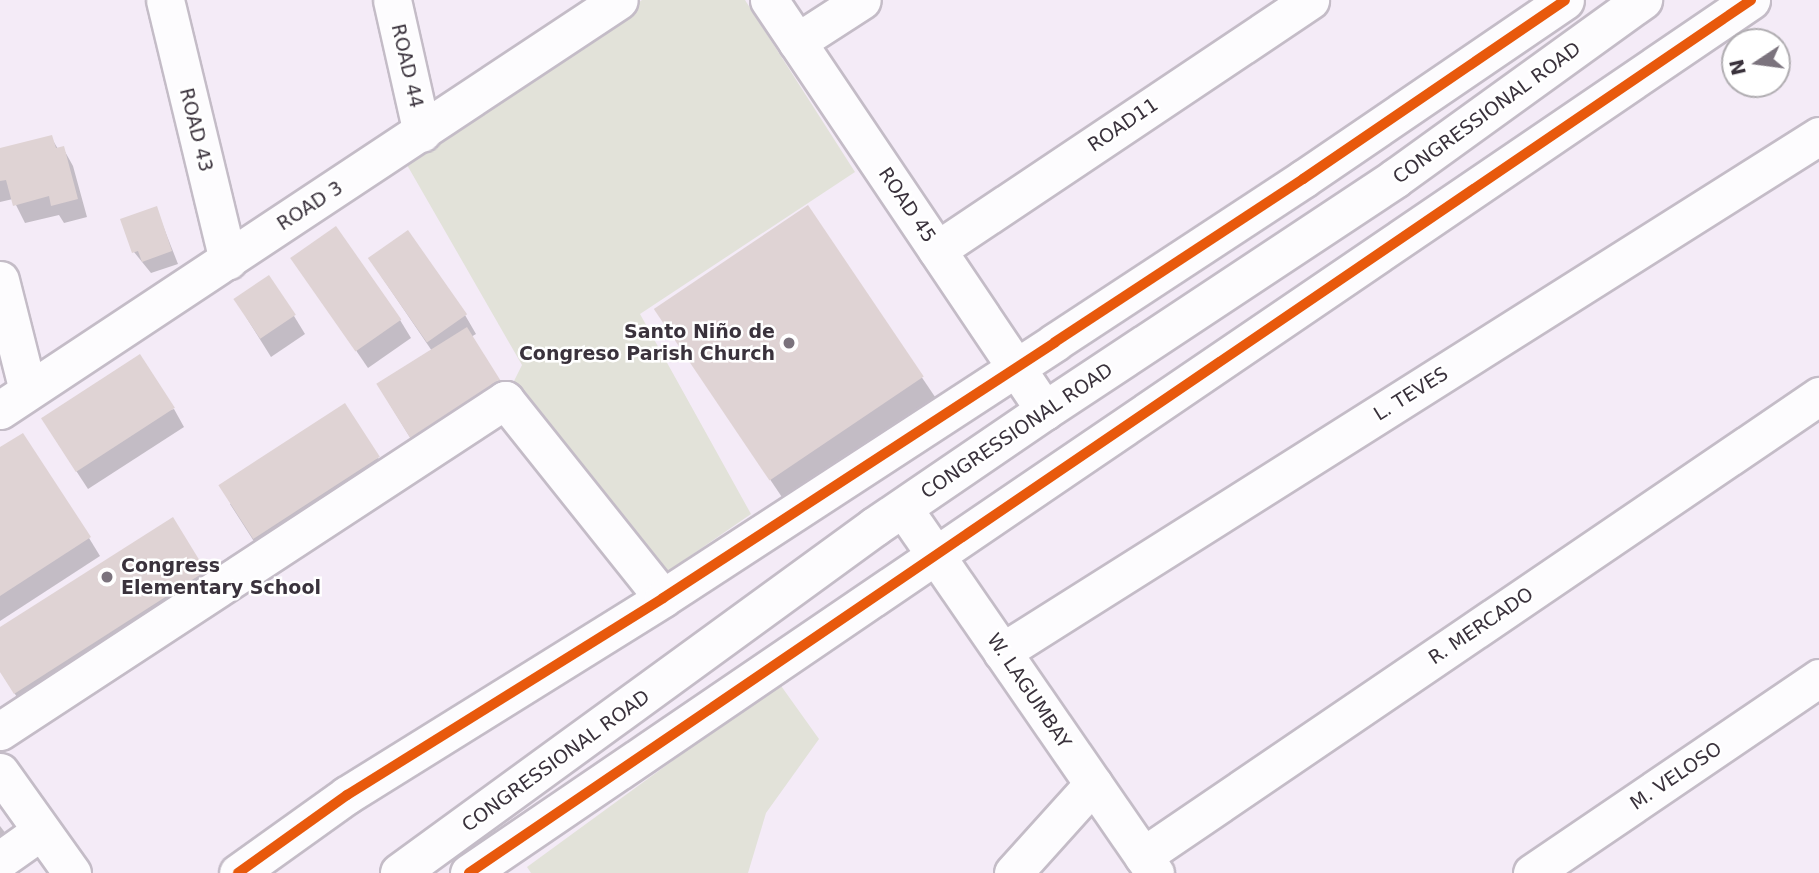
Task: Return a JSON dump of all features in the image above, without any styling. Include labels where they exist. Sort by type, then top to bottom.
[{"type":"main road","name":"CONGRESSIONAL ROAD","points":[[400,873],[439,859],[903,508],[1395,179],[1643,0]]},
{"type":"street","name":"ROAD 43","points":[[165,0],[228,260]]},
{"type":"street","name":"ROAD 44","points":[[392,0],[422,133]]},
{"type":"street","name":"ROAD 3","points":[[14,400],[620,0]]},
{"type":"street","name":"ROAD 45","points":[[769,0],[1045,411]]},
{"type":"street","points":[[797,42],[862,0]]},
{"type":"street","name":"ROAD11","points":[[937,250],[1310,0]]},
{"type":"street","points":[[238,873],[347,795],[663,598],[1016,368],[1303,179],[1565,0]]},
{"type":"street","points":[[469,873],[1751,0]]},
{"type":"street","name":"L. TEVES","points":[[1002,652],[1819,136]]},
{"type":"street","points":[[0,279],[14,400]]},
{"type":"street","name":"R. MERCADO","points":[[1149,865],[1819,396]]},
{"type":"street","points":[[0,731],[505,400],[663,598]]},
{"type":"street","name":"W. LAGUMBAY","points":[[903,508],[1149,865]]},
{"type":"street","name":"M. VELOSO","points":[[1532,873],[1819,678]]},
{"type":"street","points":[[0,772],[72,873]]},
{"type":"street","points":[[1013,873],[1093,784]]},
{"type":"street","points":[[0,860],[41,831]]},
{"type":"shaded area","points":[[642,0],[745,0],[855,172],[640,314],[751,514],[667,572],[509,391],[522,365],[403,158]]},
{"type":"shaded area","points":[[779,683],[819,739],[766,813],[748,873],[531,873],[527,867]]},
{"type":"building","points":[[52,135],[56,148],[64,146],[78,199],[51,206],[49,196],[13,206],[6,180],[0,181],[0,148]]},
{"type":"building","name":"Santo Niño de Congreso Parish Church","points":[[808,205],[924,377],[770,481],[654,309]]},
{"type":"building","points":[[157,206],[172,251],[142,262],[138,251],[132,253],[120,219]]},
{"type":"building","points":[[336,226],[401,319],[356,352],[290,258]]},
{"type":"building","points":[[408,230],[467,314],[427,342],[368,258]]},
{"type":"building","points":[[269,275],[296,315],[260,339],[233,299]]},
{"type":"building","points":[[467,327],[501,382],[411,439],[376,384]]},
{"type":"building","points":[[140,354],[175,408],[76,472],[41,418]]},
{"type":"building","points":[[345,403],[380,457],[253,539],[218,485]]},
{"type":"building","points":[[23,433],[91,537],[0,596],[0,447]]},
{"type":"building","points":[[173,517],[206,571],[14,694],[0,672],[0,627]]},
{"type":"cycle path","points":[[238,873],[347,795],[663,598],[1303,179],[1565,0]]},
{"type":"cycle path","points":[[469,873],[1751,0]]},
{"type":"place","name":"Santo Niño de Congreso Parish Church","points":[[789,343]]},
{"type":"place","name":"Congress Elementary School","points":[[107,577]]}]
